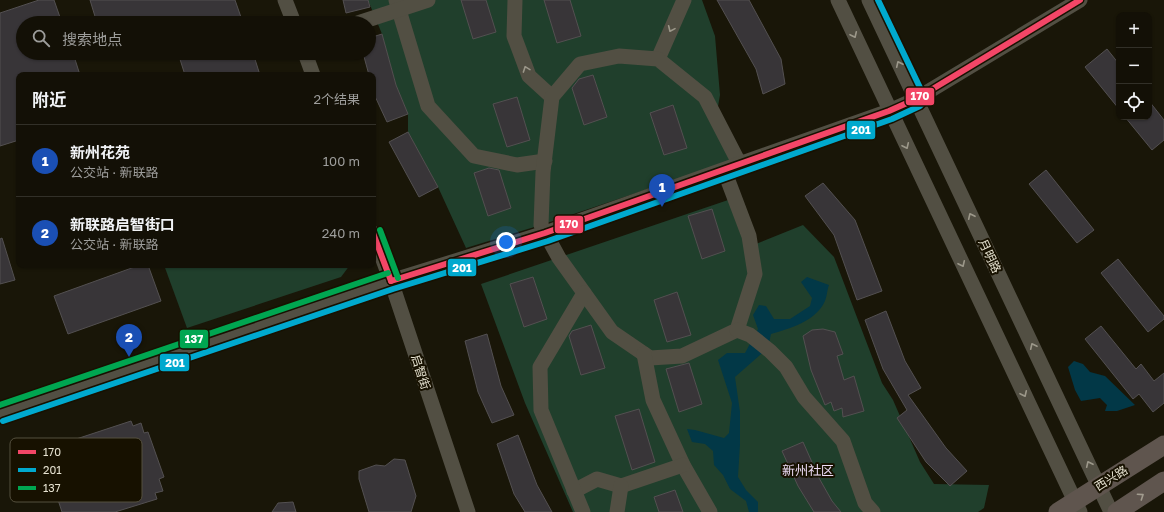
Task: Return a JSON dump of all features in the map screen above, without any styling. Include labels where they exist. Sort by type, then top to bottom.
[{"type":"main road","name":"西兴路","points":[[1058,512],[1078,507],[1099,485],[1164,445]]},
{"type":"main road","points":[[1117,512],[1164,481]]},
{"type":"street","points":[[285,0],[291,16]]},
{"type":"street","points":[[374,16],[398,5],[428,0]]},
{"type":"street","points":[[515,0],[514,36],[529,76],[552,97]]},
{"type":"street","points":[[658,59],[684,0]]},
{"type":"street","points":[[838,0],[889,111],[1078,507]]},
{"type":"street","name":"月明路","points":[[868,0],[1111,512]]},
{"type":"street","points":[[0,413],[391,281],[544,232],[743,164],[889,111],[916,100],[1080,0]]},
{"type":"street","points":[[398,5],[428,106],[474,156],[517,165],[545,161]]},
{"type":"street","points":[[743,164],[738,158],[705,97],[658,59],[619,56],[580,64],[552,97],[545,161],[541,225],[559,258],[612,332],[650,358],[682,356],[744,333]]},
{"type":"street","points":[[308,60],[312,72]]},
{"type":"street","points":[[724,170],[750,236],[755,274],[744,333]]},
{"type":"street","name":"启智街","points":[[376,241],[391,281],[468,512]]},
{"type":"street","points":[[583,512],[541,410],[540,367],[584,293]]},
{"type":"street","points":[[744,333],[770,351],[786,367],[804,397],[843,441],[865,503],[873,512]]},
{"type":"street","points":[[644,354],[653,400],[683,465],[710,512]]},
{"type":"street","points":[[574,491],[597,479],[621,486],[683,465]]},
{"type":"street","points":[[617,512],[621,486]]},
{"type":"green space","points":[[368,0],[702,0],[715,36],[720,95],[716,118],[737,159],[541,225],[466,248],[438,187],[408,132],[408,114],[396,85],[382,34],[376,16],[375,16]]},
{"type":"green space","points":[[734,198],[751,246],[803,225],[834,257],[882,383],[893,400],[920,462],[934,484],[989,485],[984,508],[978,512],[573,512],[525,403],[481,284]]},
{"type":"green space","points":[[165,268],[348,268],[341,277],[187,328]]},
{"type":"water","points":[[807,277],[829,285],[825,301],[820,309],[814,315],[801,323],[786,330],[771,334],[768,348],[735,377],[740,412],[738,477],[746,490],[758,502],[758,512],[749,512],[746,501],[730,489],[723,475],[714,465],[713,451],[705,444],[692,442],[687,429],[724,438],[729,433],[732,403],[718,360],[727,353],[745,353],[758,329],[753,315],[759,305],[766,306],[774,319],[790,319],[810,306],[812,298],[801,282]]},
{"type":"water","points":[[1074,361],[1083,364],[1090,372],[1105,376],[1135,405],[1117,411],[1105,411],[1107,405],[1100,398],[1081,401],[1075,390],[1068,367]]},
{"type":"building","points":[[39,0],[54,0],[60,16],[16,16],[16,60],[75,60],[79,72],[16,72],[16,141],[0,146],[0,13]]},
{"type":"building","points":[[90,0],[235,0],[241,16],[95,16]]},
{"type":"building","points":[[343,0],[368,0],[370,7],[346,13]]},
{"type":"building","points":[[461,0],[486,0],[496,32],[473,39]]},
{"type":"building","points":[[544,0],[570,0],[581,36],[557,43]]},
{"type":"building","points":[[717,0],[749,0],[781,59],[785,84],[763,94],[756,69]]},
{"type":"building","points":[[382,34],[396,85],[408,114],[387,122],[376,98],[376,72],[368,72],[365,60],[376,60],[376,36]]},
{"type":"building","points":[[1107,49],[1116,60],[1116,105],[1085,67]]},
{"type":"building","points":[[180,60],[255,60],[259,72],[184,72]]},
{"type":"building","points":[[593,75],[607,117],[584,125],[572,88],[579,79]]},
{"type":"building","points":[[517,97],[530,140],[507,147],[493,104]]},
{"type":"building","points":[[673,105],[687,148],[664,155],[650,113]]},
{"type":"building","points":[[1152,105],[1164,120],[1164,140],[1152,150],[1127,120],[1152,120]]},
{"type":"building","points":[[408,132],[438,187],[419,197],[389,142]]},
{"type":"building","points":[[489,168],[499,170],[511,208],[488,216],[474,173]]},
{"type":"building","points":[[1046,170],[1094,230],[1077,243],[1029,184]]},
{"type":"building","points":[[823,183],[855,220],[882,291],[857,300],[834,235],[805,196]]},
{"type":"building","points":[[712,209],[725,251],[702,259],[688,216]]},
{"type":"building","points":[[2,238],[15,280],[0,284],[0,239]]},
{"type":"building","points":[[1118,259],[1164,316],[1164,319],[1148,332],[1101,273]]},
{"type":"building","points":[[132,268],[149,268],[161,301],[68,334],[54,296]]},
{"type":"building","points":[[533,277],[547,319],[524,327],[510,284]]},
{"type":"building","points":[[677,292],[691,335],[667,342],[654,300]]},
{"type":"building","points":[[886,311],[905,361],[921,388],[908,395],[946,448],[967,471],[950,486],[926,462],[897,418],[907,410],[883,369],[865,320]]},
{"type":"building","points":[[591,325],[605,368],[581,375],[569,336],[572,331]]},
{"type":"building","points":[[1101,326],[1136,369],[1141,364],[1154,381],[1164,373],[1164,403],[1153,412],[1139,394],[1133,399],[1085,339]]},
{"type":"building","points":[[823,329],[835,332],[843,354],[837,356],[844,380],[854,376],[864,411],[843,417],[842,408],[834,411],[831,402],[825,405],[811,370],[803,336],[812,330]]},
{"type":"building","points":[[487,334],[501,386],[514,415],[492,423],[478,392],[465,341]]},
{"type":"building","points":[[689,363],[702,404],[679,412],[666,369]]},
{"type":"building","points":[[639,409],[655,462],[632,470],[615,416]]},
{"type":"building","points":[[131,421],[133,426],[141,423],[144,433],[148,432],[164,477],[159,479],[163,491],[155,493],[157,499],[115,512],[62,512],[59,502],[142,502],[142,438],[79,438]]},
{"type":"building","points":[[518,435],[537,485],[552,512],[525,512],[514,494],[497,444]]},
{"type":"building","points":[[803,442],[819,478],[832,501],[841,512],[814,512],[798,486],[782,451]]},
{"type":"building","points":[[394,459],[405,460],[416,496],[411,512],[369,512],[359,479],[359,471],[376,465],[385,466]]},
{"type":"building","points":[[675,490],[683,512],[659,512],[654,497]]},
{"type":"building","points":[[293,502],[296,512],[272,512],[278,503]]},
{"type":"transit line","name":"201","points":[[3,421],[393,289],[548,241],[892,119],[920,106],[923,103],[924,96],[878,0]]},
{"type":"transit line","name":"170","points":[[391,281],[545,233],[889,111],[916,99],[1080,0]]},
{"type":"transit line","name":"137","points":[[380,230],[398,278]]},
{"type":"transit line","name":"170","points":[[376,241],[391,281]]},
{"type":"transit line","name":"137","points":[[0,405],[388,273]]},
{"type":"place","name":"新州花苑","points":[[662,207]]},
{"type":"place","name":"新联路启智街口","points":[[129,357]]},
{"type":"district","name":"新州社区","points":[[808,470]]}]
